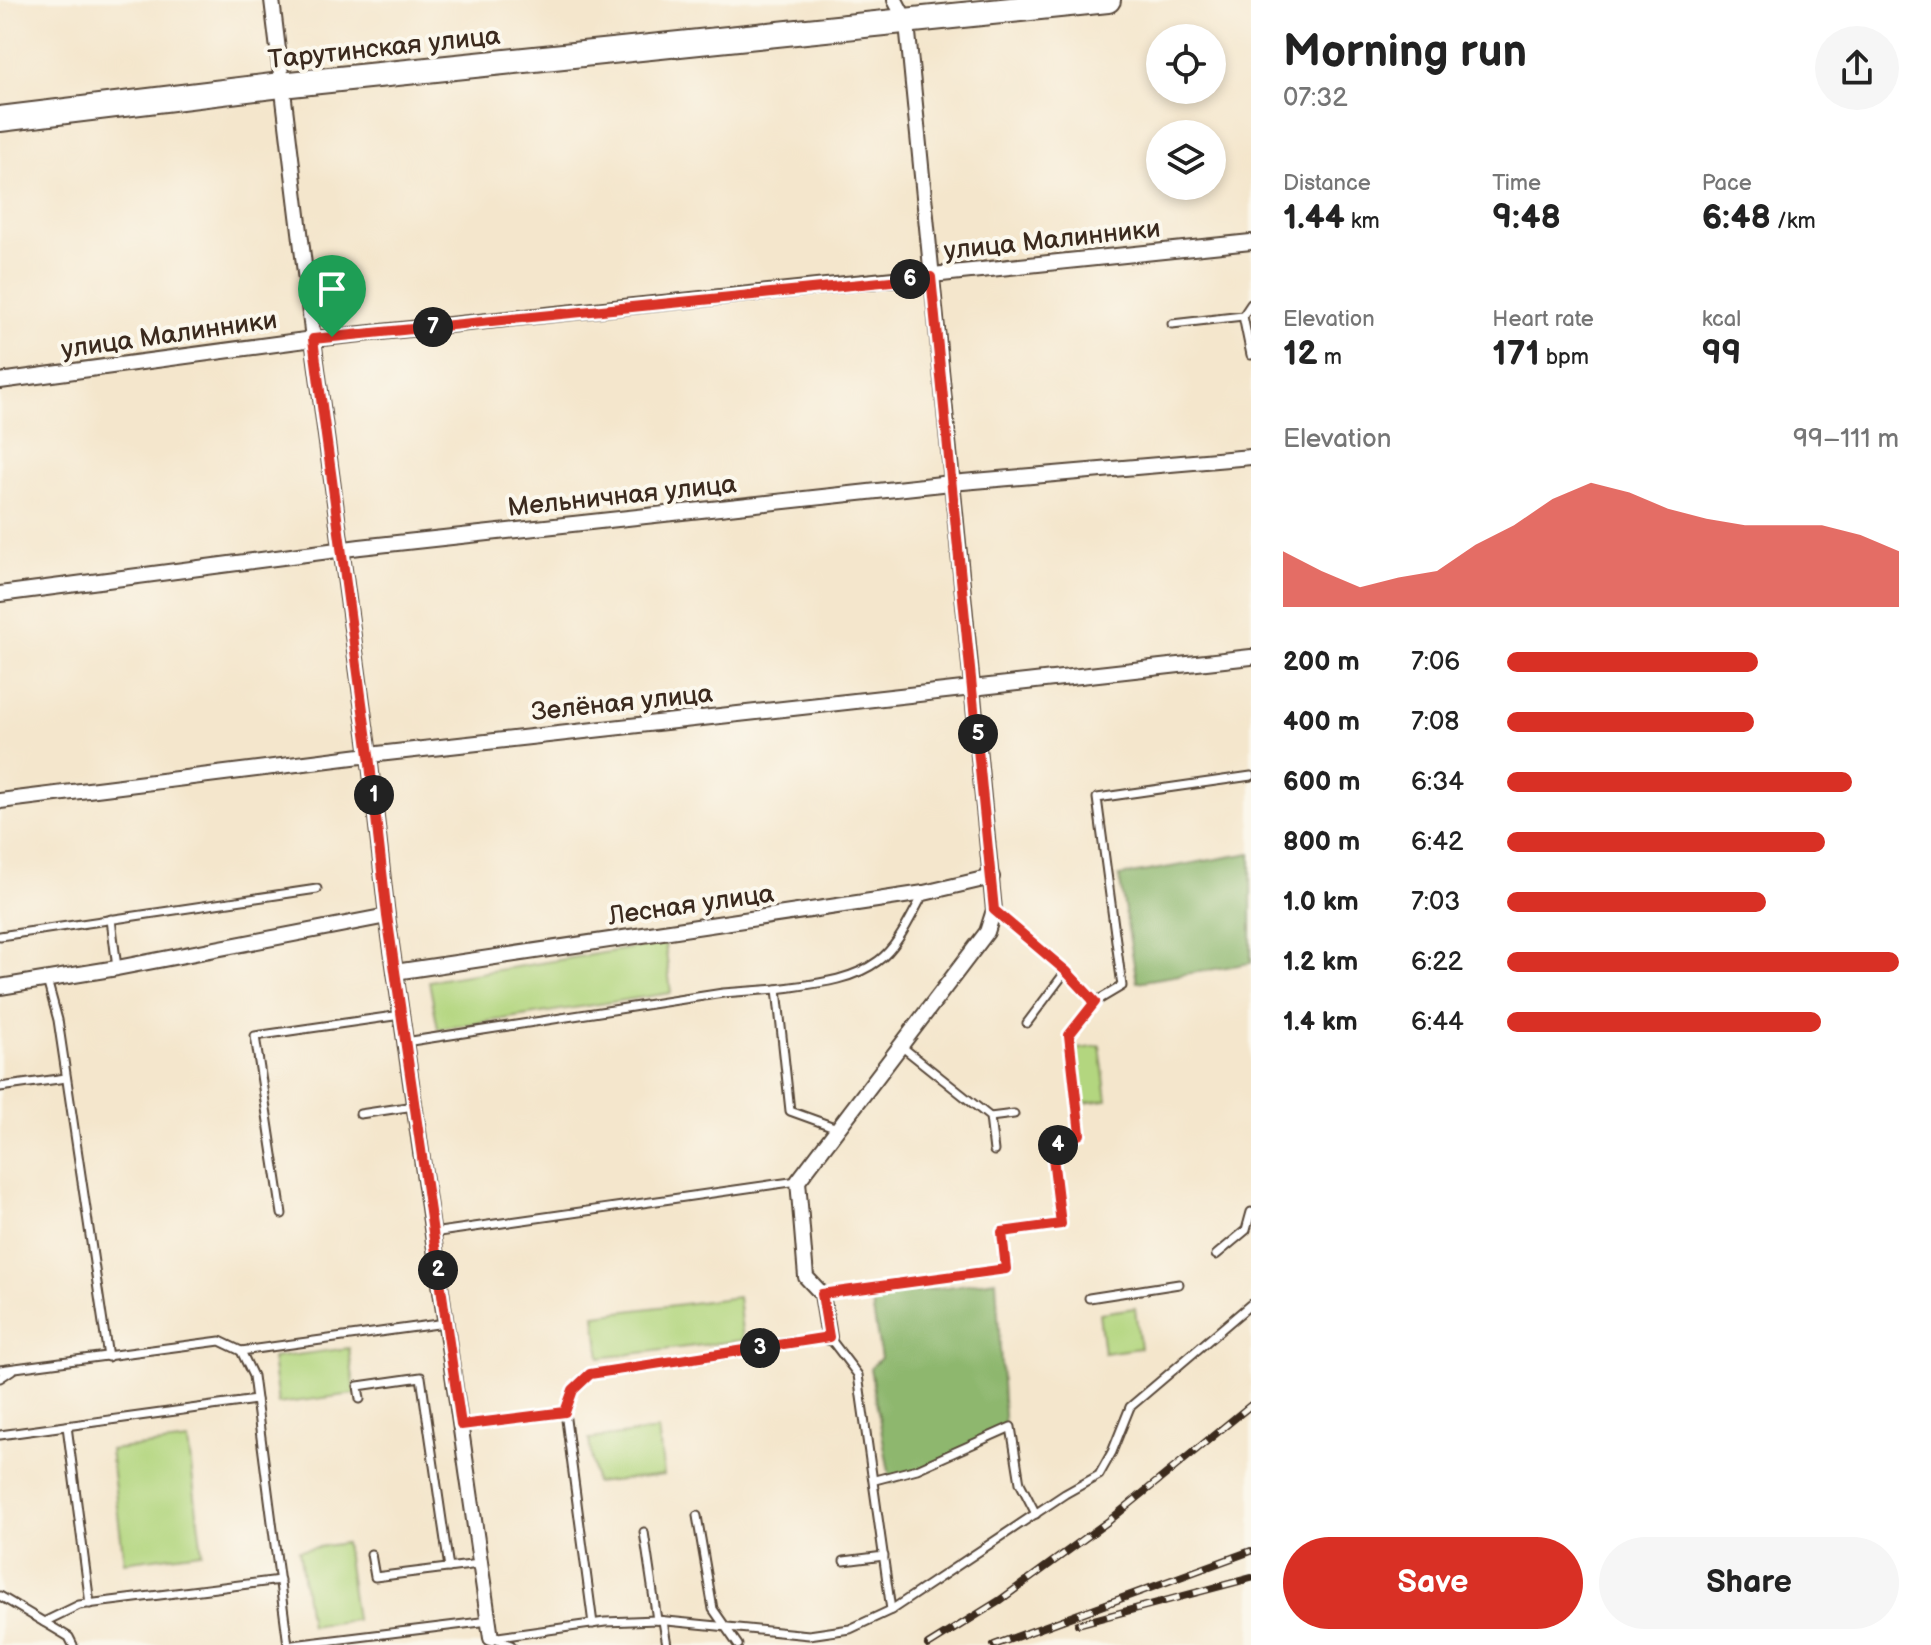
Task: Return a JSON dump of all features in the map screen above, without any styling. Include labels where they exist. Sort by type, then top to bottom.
[{"type":"main road","name":"Тарутинская улица","points":[[0,119],[281,85],[1108,0]]},
{"type":"street","points":[[272,0],[387,916],[492,1641]]},
{"type":"street","points":[[829,1337],[822,1294],[806,1277],[798,1181],[987,932],[994,910],[907,23],[895,0]]},
{"type":"street","name":"улица Малинники","points":[[0,381],[313,339],[1251,242]]},
{"type":"street","name":"Мельничная улица","points":[[0,594],[341,550],[951,483],[1251,457]]},
{"type":"street","name":"Зелёная улица","points":[[0,801],[369,755],[1251,657]]},
{"type":"street","name":"Лесная улица","points":[[395,972],[924,893],[992,877]]},
{"type":"street","points":[[0,987],[117,968],[387,916]]},
{"type":"lane","points":[[1251,304],[1243,316],[1251,355]]},
{"type":"lane","points":[[1172,324],[1243,316]]},
{"type":"lane","points":[[822,1294],[1006,1269],[1002,1232],[1061,1224],[1052,1149],[1080,1134],[1069,1035],[1095,1002],[1122,986],[1097,798],[1251,776]]},
{"type":"lane","points":[[0,936],[317,889]]},
{"type":"lane","points":[[405,1042],[847,977],[879,961],[901,933],[924,893]]},
{"type":"lane","points":[[994,910],[1066,971],[1095,1002]]},
{"type":"lane","points":[[111,919],[117,968]]},
{"type":"lane","points":[[1027,1023],[1066,971]]},
{"type":"lane","points":[[47,980],[58,1020],[108,1357]]},
{"type":"lane","points":[[777,989],[790,1111],[839,1129]]},
{"type":"lane","points":[[282,1214],[255,1036],[401,1015]]},
{"type":"lane","points":[[901,1046],[990,1117],[994,1151]]},
{"type":"lane","points":[[0,1087],[66,1078]]},
{"type":"lane","points":[[360,1114],[414,1106]]},
{"type":"lane","points":[[990,1117],[1014,1114]]},
{"type":"lane","points":[[432,1233],[798,1181]]},
{"type":"lane","points":[[1216,1255],[1246,1230],[1251,1212]]},
{"type":"lane","points":[[1089,1298],[1179,1284]]},
{"type":"lane","points":[[492,1641],[593,1624],[660,1621],[809,1635],[850,1629],[891,1610],[1099,1475],[1130,1407],[1251,1304]]},
{"type":"lane","points":[[0,1370],[220,1341],[241,1351],[447,1323]]},
{"type":"lane","points":[[593,1624],[565,1412],[573,1390],[590,1374],[829,1337],[858,1375],[891,1610]]},
{"type":"lane","points":[[241,1351],[253,1376],[291,1645],[489,1621]]},
{"type":"lane","points":[[0,1378],[13,1369]]},
{"type":"lane","points":[[360,1399],[358,1386],[421,1377],[449,1568]]},
{"type":"lane","points":[[0,1435],[256,1400]]},
{"type":"lane","points":[[461,1425],[565,1412]]},
{"type":"lane","points":[[67,1426],[90,1604]]},
{"type":"lane","points":[[875,1480],[917,1469],[1011,1427],[1020,1483],[1036,1514]]},
{"type":"lane","points":[[697,1516],[713,1609],[738,1645]]},
{"type":"lane","points":[[644,1532],[667,1645]]},
{"type":"lane","points":[[371,1554],[375,1577],[482,1564]]},
{"type":"lane","points":[[844,1561],[884,1556]]},
{"type":"lane","points":[[44,1622],[79,1605],[280,1580]]},
{"type":"lane","points":[[0,1596],[69,1637],[73,1645]]},
{"type":"lane","points":[[492,1641],[511,1645]]},
{"type":"green space","points":[[1251,853],[1251,963],[1137,982],[1119,876]]},
{"type":"green space","points":[[665,943],[671,993],[438,1029],[429,981]]},
{"type":"green space","points":[[1100,1046],[1107,1100],[1077,1104],[1070,1050]]},
{"type":"green space","points":[[996,1280],[1005,1433],[891,1483],[870,1368],[881,1358],[871,1298]]},
{"type":"green space","points":[[738,1297],[743,1340],[600,1358],[595,1315]]},
{"type":"green space","points":[[1135,1308],[1140,1348],[1104,1353],[1099,1313]]},
{"type":"green space","points":[[349,1348],[355,1394],[278,1404],[272,1358]]},
{"type":"green space","points":[[658,1430],[664,1475],[595,1483],[589,1439]]},
{"type":"green space","points":[[188,1441],[202,1552],[124,1562],[110,1450]]},
{"type":"green space","points":[[345,1543],[356,1620],[310,1626],[299,1550]]},
{"type":"railway","points":[[928,1645],[999,1601],[1110,1520],[1251,1405]]},
{"type":"railway","points":[[994,1645],[1251,1551]]},
{"type":"railway","points":[[1078,1624],[1251,1578]]},
{"type":"route","points":[[931,277],[994,910],[1066,971],[1095,1002],[1069,1035],[1080,1134],[1052,1149],[1061,1224],[1002,1232],[1006,1269],[822,1294],[829,1337],[590,1374],[573,1390],[565,1412],[461,1425],[387,916],[369,755],[313,339],[332,337],[931,277]]}]
